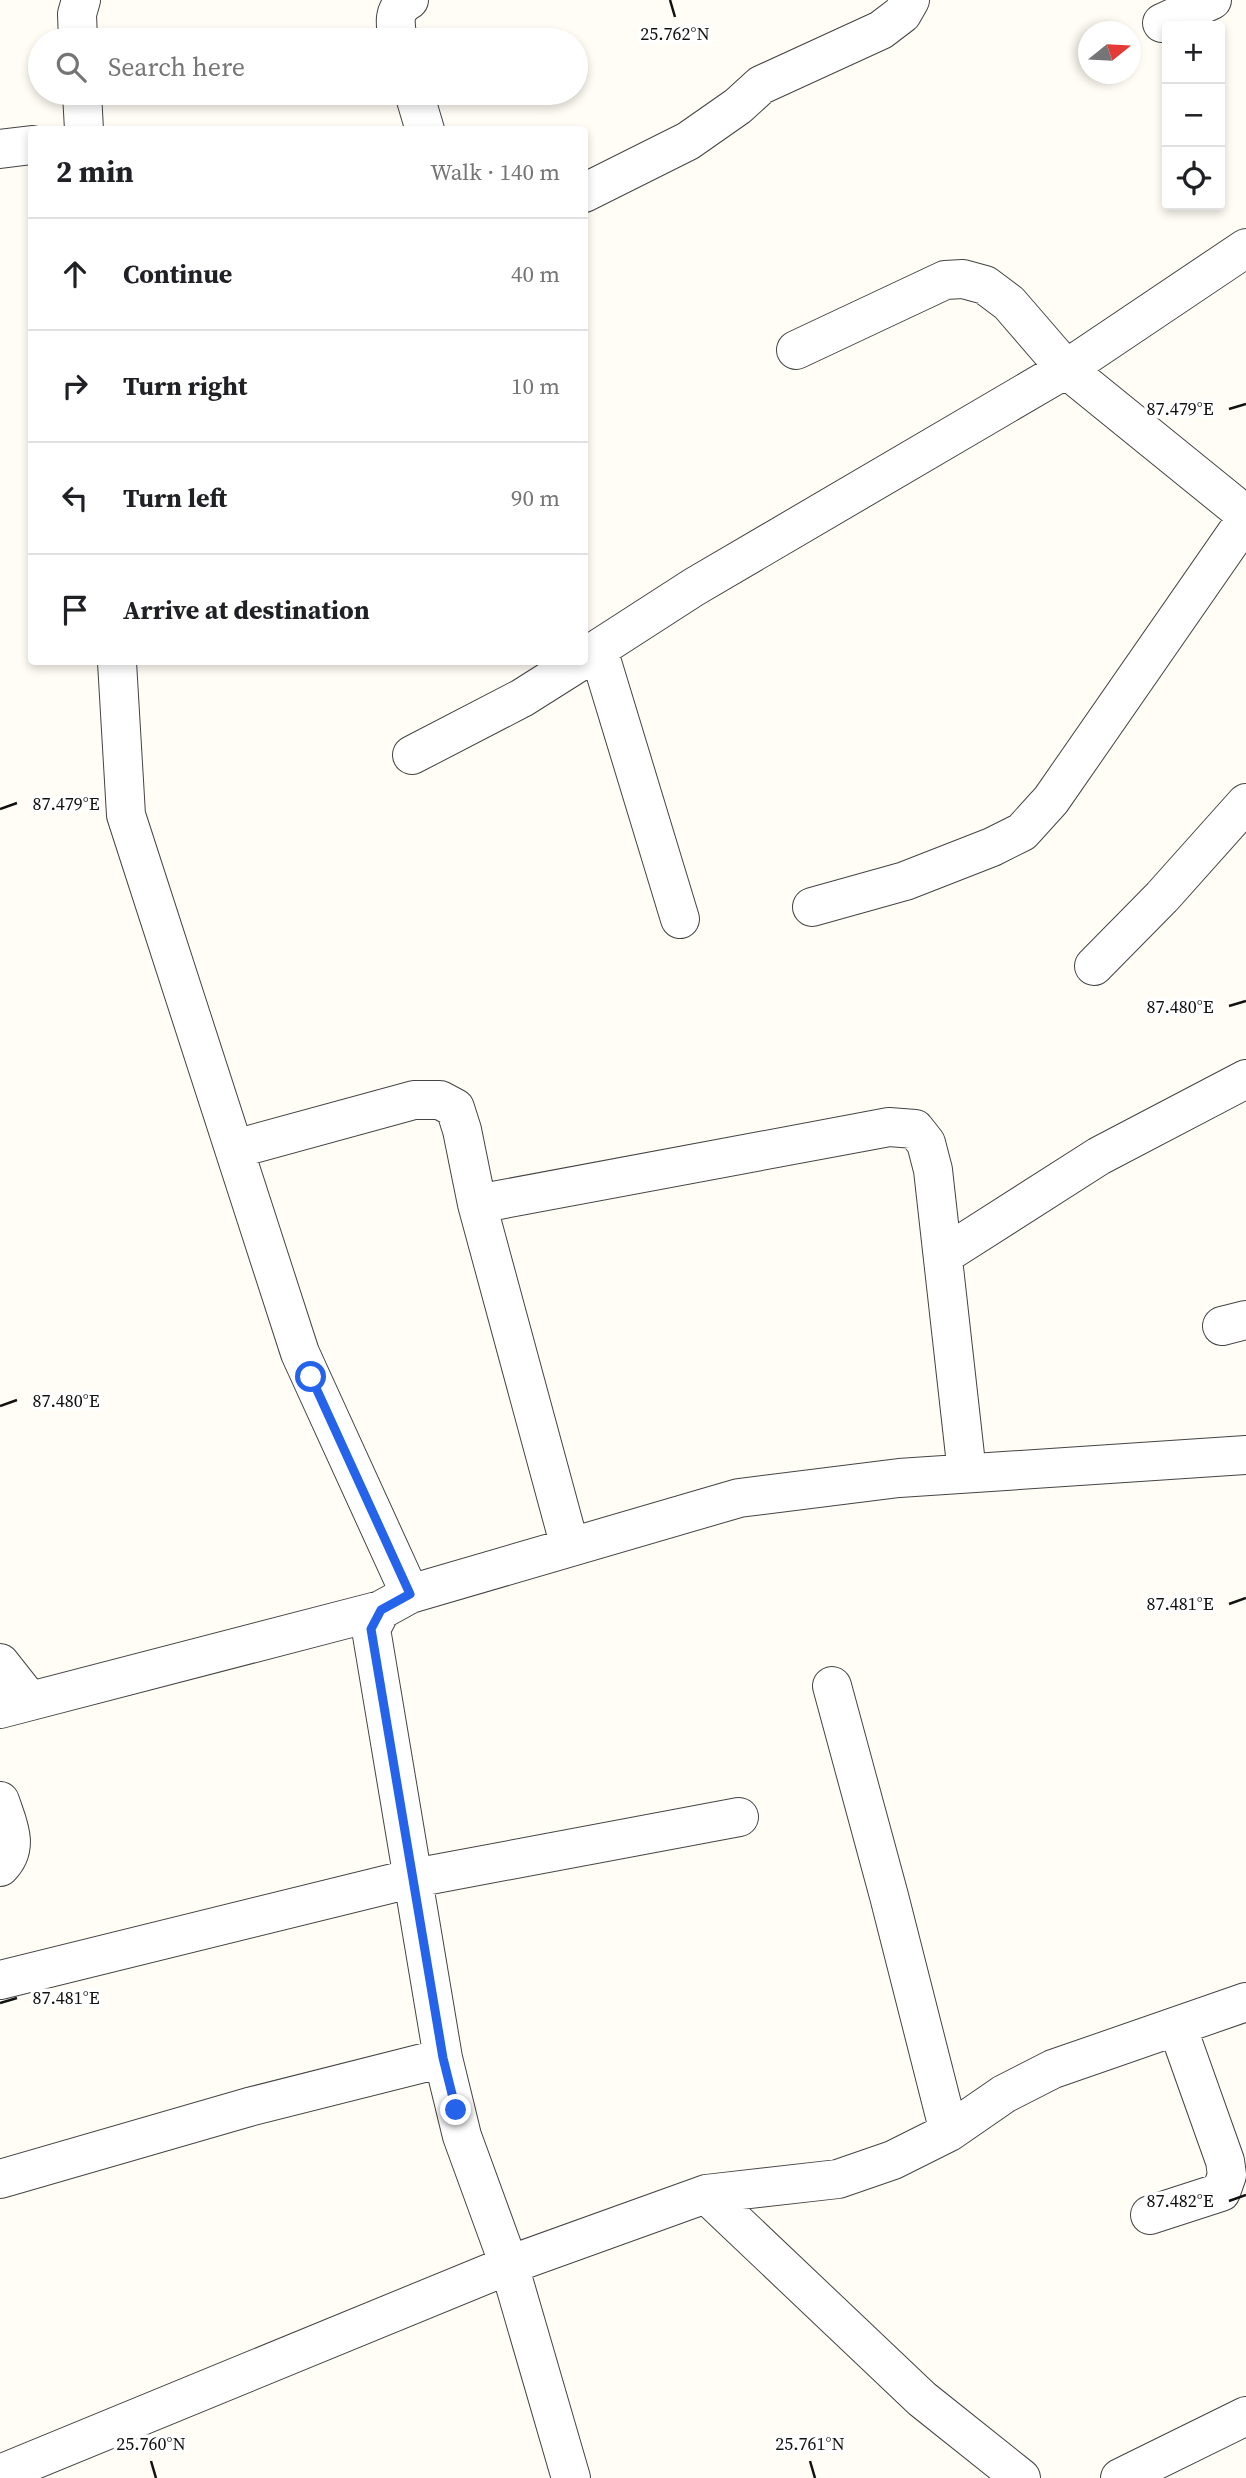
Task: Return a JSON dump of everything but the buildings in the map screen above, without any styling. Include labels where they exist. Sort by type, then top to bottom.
[{"type":"street","points":[[78,28],[80,0]]},
{"type":"street","points":[[396,28],[395,17],[402,4],[409,0]]},
{"type":"street","points":[[588,191],[688,141],[738,106],[761,85],[881,30],[902,13],[910,0]]},
{"type":"street","points":[[1166,21],[1212,0]]},
{"type":"street","points":[[83,105],[84,126]]},
{"type":"street","points":[[418,105],[424,126]]},
{"type":"street","points":[[0,149],[28,146]]},
{"type":"street","points":[[588,655],[694,587],[1066,369],[1246,248]]},
{"type":"street","points":[[796,350],[945,280],[963,279],[985,285],[1009,303],[1066,369],[1246,517],[1051,800],[1022,832],[992,847],[905,881],[812,907]]},
{"type":"street","points":[[588,659],[680,919]]},
{"type":"street","points":[[117,665],[126,815],[300,1353],[396,1602]]},
{"type":"street","points":[[412,755],[522,698],[573,665]]},
{"type":"street","points":[[1094,966],[1162,897],[1246,803]]},
{"type":"street","points":[[944,1255],[1099,1156],[1246,1079]]},
{"type":"street","points":[[235,1149],[414,1100],[440,1100],[455,1108],[477,1204],[570,1547]]},
{"type":"street","points":[[477,1204],[890,1127],[915,1129],[926,1143],[933,1170],[967,1473]]},
{"type":"street","points":[[0,1663],[15,1705],[396,1602],[570,1547],[739,1498],[898,1478],[1246,1455]]},
{"type":"street","points":[[396,1602],[371,1629],[443,2058],[462,2136],[509,2265],[572,2478]]},
{"type":"street","points":[[832,1686],[949,2132]]},
{"type":"street","points":[[0,1801],[12,1843],[10,1855],[0,1867]]},
{"type":"street","points":[[0,1980],[414,1878],[738,1817]]},
{"type":"street","points":[[0,2474],[509,2265],[706,2194],[838,2179],[893,2160],[949,2132],[1004,2094],[1053,2069],[1246,2002]]},
{"type":"street","points":[[1150,2215],[1221,2192],[1227,2175],[1226,2161],[1177,2026]]},
{"type":"street","points":[[0,2179],[249,2106],[443,2058]]},
{"type":"street","points":[[706,2194],[922,2399],[1021,2478]]},
{"type":"street","points":[[1121,2478],[1246,2416]]},
{"type":"route","points":[[311,1377],[410,1594],[381,1610],[371,1629],[443,2058],[456,2110]]}]
